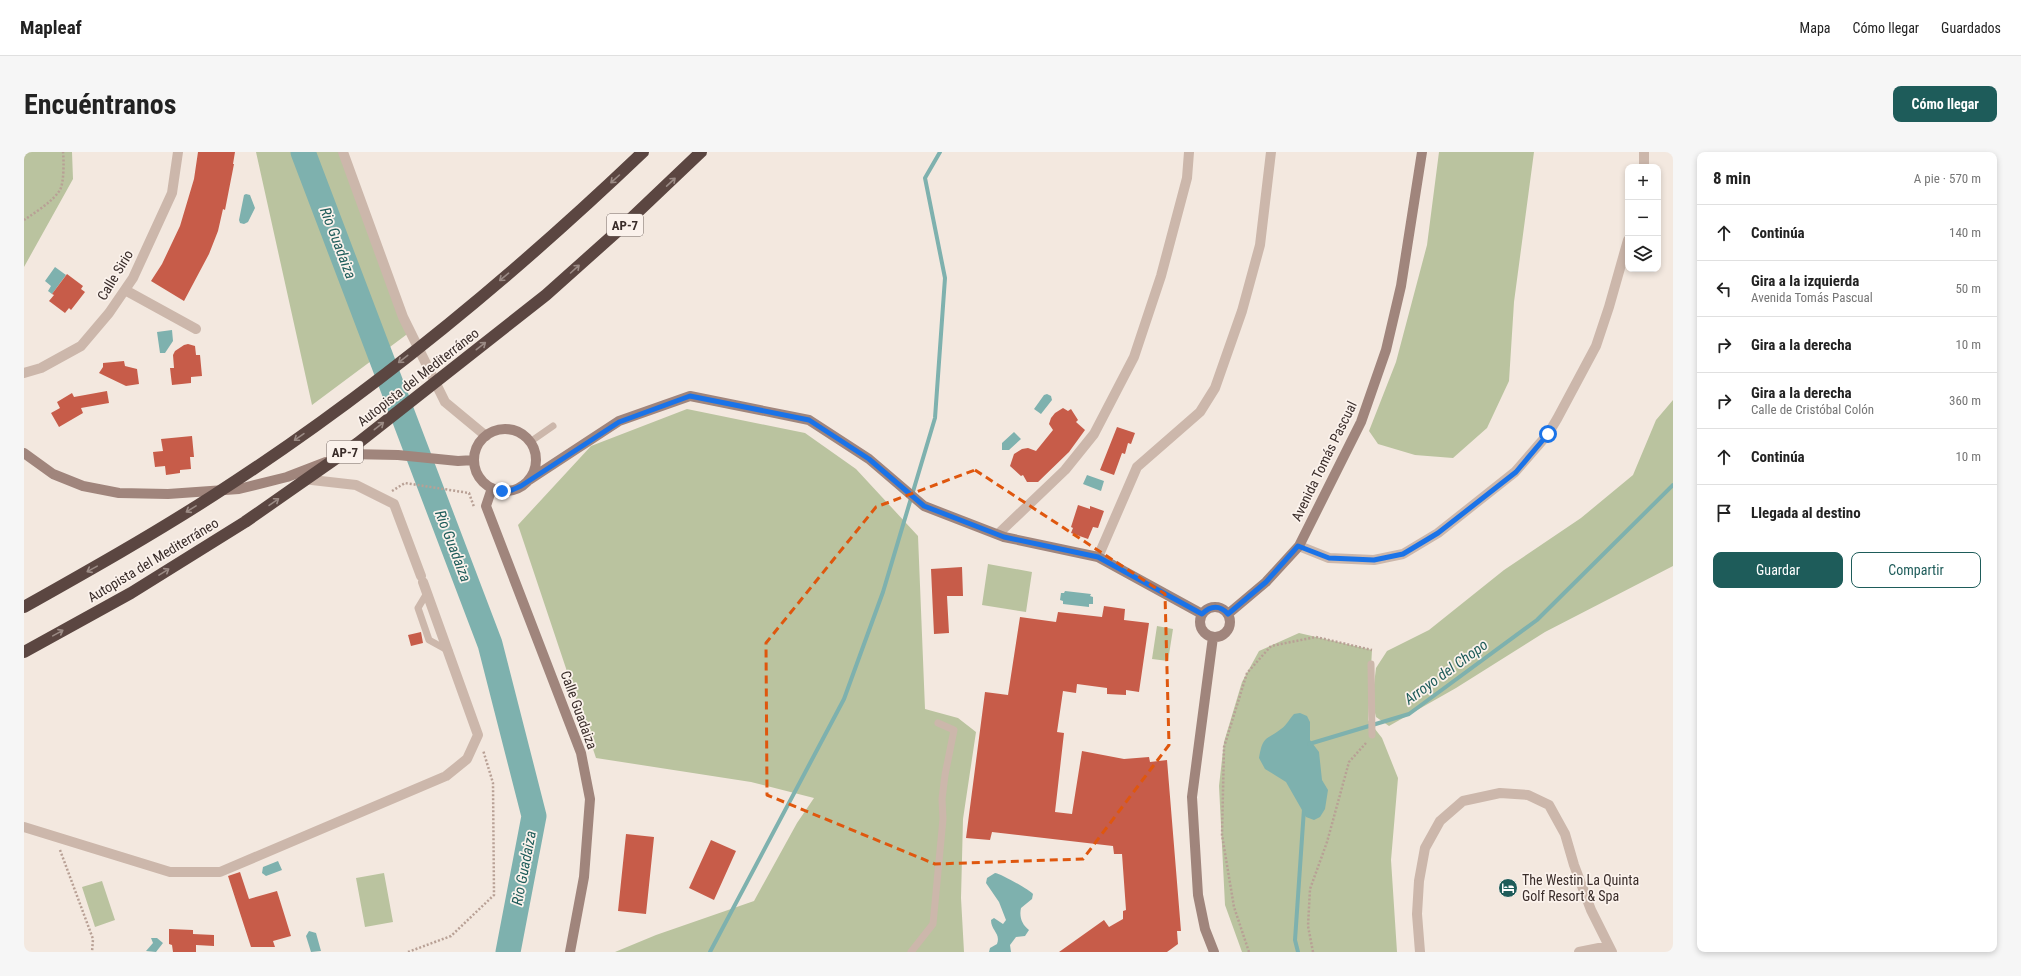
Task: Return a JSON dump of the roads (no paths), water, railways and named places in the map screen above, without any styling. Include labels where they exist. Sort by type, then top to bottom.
[{"type":"highway","name":"Autopista del Mediterráneo","points":[[24,608],[126,550],[215,494],[323,420],[435,334],[534,252],[643,152]]},
{"type":"highway","name":"Autopista del Mediterráneo","points":[[24,652],[131,592],[245,522],[358,443],[546,295],[622,228],[701,152]]},
{"type":"street","name":"Calle Sirio","points":[[24,372],[41,368],[81,346],[109,313],[132,278],[172,193],[178,152]]},
{"type":"street","points":[[343,152],[403,317],[441,395],[445,402],[486,436]]},
{"type":"street","points":[[998,534],[1065,470],[1094,434],[1134,357],[1161,276],[1187,178],[1189,152]]},
{"type":"street","points":[[1098,557],[1137,467],[1200,412],[1215,388],[1242,311],[1260,245],[1271,152]]},
{"type":"street","name":"Avenida Tomás Pascual","points":[[1228,614],[1266,582],[1298,546],[1361,422],[1386,350],[1401,286],[1422,152]]},
{"type":"street","points":[[1644,152],[1644,164]]},
{"type":"street","points":[[1298,546],[1329,558],[1374,560],[1403,554],[1438,533],[1516,472],[1548,434],[1579,381],[1593,353],[1609,307],[1625,251]]},
{"type":"street","points":[[125,290],[196,329]]},
{"type":"street","points":[[529,480],[534,471],[536,461],[535,451],[530,442],[523,435],[504,429],[495,431],[486,436],[478,447],[474,460],[479,476],[492,488],[502,491],[512,490],[521,486],[619,422],[690,396],[809,420],[869,459],[924,506],[998,534],[1098,557],[1202,614]]},
{"type":"street","points":[[24,453],[53,474],[83,486],[119,493],[168,494],[239,489],[287,477],[348,454],[398,455],[458,461],[474,460]]},
{"type":"street","points":[[24,827],[170,872],[220,872],[446,776],[467,758],[478,735],[449,651],[394,504],[356,485],[287,477]]},
{"type":"street","name":"Calle Guadaiza","points":[[492,488],[486,506],[581,753],[590,799],[584,877],[570,952]]},
{"type":"street","points":[[1210,608],[1220,608],[1228,614],[1231,624],[1227,632],[1223,635],[1214,637],[1209,636],[1202,629],[1202,614],[1210,608]]},
{"type":"street","points":[[1214,637],[1192,797],[1198,895],[1205,929],[1214,952]]},
{"type":"street","points":[[1420,952],[1417,914],[1419,881],[1425,848],[1440,821],[1463,802],[1500,793],[1528,795],[1548,805],[1565,834],[1574,866],[1591,910],[1611,949],[1579,952]]},
{"type":"lane","points":[[530,442],[553,426]]},
{"type":"lane","points":[[427,592],[418,608],[429,640],[449,651]]},
{"type":"lane","points":[[1371,664],[1372,735]]},
{"type":"lane","points":[[910,952],[933,924],[936,908],[943,819],[942,800],[945,775],[954,730],[938,723]]},
{"type":"water","points":[[244,195],[250,195],[255,208],[248,222],[244,224],[240,223],[239,220]]},
{"type":"water","points":[[55,267],[66,275],[52,294],[48,291],[51,286],[45,281]]},
{"type":"water","points":[[172,330],[173,341],[165,353],[160,353],[157,332]]},
{"type":"water","points":[[1047,394],[1051,396],[1052,400],[1041,414],[1034,409],[1044,395]]},
{"type":"water","points":[[1014,432],[1021,439],[1009,450],[1002,450],[1002,443]]},
{"type":"water","points":[[1087,475],[1104,481],[1101,491],[1083,484]]},
{"type":"water","points":[[1065,591],[1091,594],[1090,596],[1093,597],[1093,604],[1089,604],[1089,607],[1063,604],[1063,601],[1060,600],[1061,593],[1064,593]]},
{"type":"water","points":[[1300,713],[1307,716],[1310,722],[1310,740],[1319,752],[1322,780],[1328,790],[1325,809],[1320,817],[1314,820],[1306,817],[1286,782],[1265,769],[1259,758],[1264,742],[1283,727],[1294,714]]},
{"type":"water","points":[[278,861],[282,870],[266,876],[262,873],[263,867]]},
{"type":"water","points":[[995,873],[1015,882],[1033,894],[1032,899],[1021,908],[1020,911],[1022,920],[1029,930],[1025,936],[1016,937],[1010,945],[1011,952],[989,952],[990,948],[997,944],[998,940],[997,934],[992,927],[991,920],[994,918],[1003,924],[1006,920],[999,902],[986,883],[987,878]]},
{"type":"water","points":[[309,931],[316,933],[321,951],[311,952],[306,936]]},
{"type":"water","points":[[151,938],[157,938],[163,943],[156,952],[146,951],[153,943]]},
{"type":"waterway","name":"Rio Guadaiza","points":[[303,152],[490,644],[534,816],[508,952]]},
{"type":"waterway","points":[[710,952],[844,699],[883,592],[935,418],[945,278],[925,178],[940,152]]},
{"type":"waterway","name":"Arroyo del Chopo","points":[[1309,744],[1409,714],[1537,620],[1673,485]]},
{"type":"waterway","name":"Arroyo del Chopo","points":[[1298,952],[1295,940],[1304,809]]},
{"type":"place","name":"The Westin La Quinta Golf Resort & Spa","points":[[1508,888]]}]
